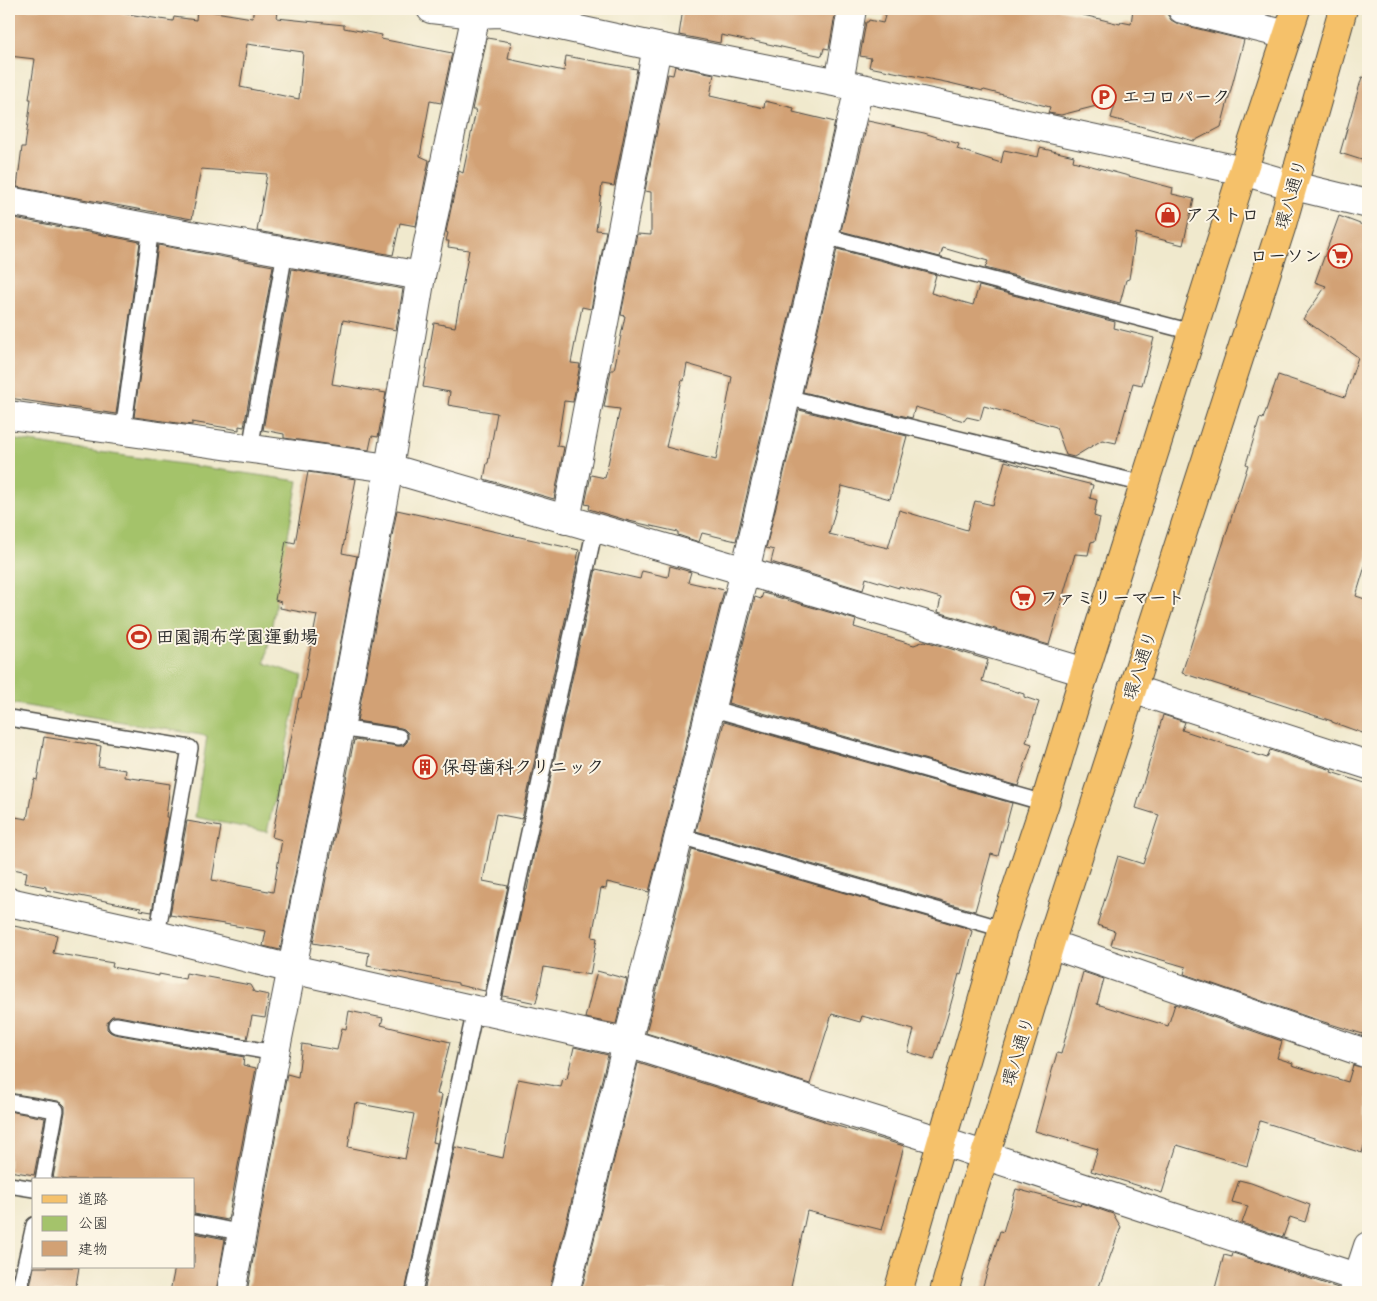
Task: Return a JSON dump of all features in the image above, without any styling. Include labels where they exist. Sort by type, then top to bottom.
[{"type":"main road","points":[[898,1292],[1003,929],[1045,804],[1144,484],[1296,9]]},
{"type":"main road","name":"環八通り","points":[[944,1292],[970,1200],[986,1156],[1050,944],[1294,186],[1343,9]]},
{"type":"street","points":[[431,9],[500,13],[1243,171],[1368,204]]},
{"type":"street","points":[[565,1292],[745,571],[824,236],[849,86],[852,9]]},
{"type":"street","points":[[1182,9],[1288,35]]},
{"type":"street","points":[[231,1292],[275,1052],[340,728],[389,468],[421,276],[476,11]]},
{"type":"street","points":[[566,520],[657,47]]},
{"type":"street","points":[[9,201],[421,276]]},
{"type":"street","points":[[9,415],[389,468],[1085,672]]},
{"type":"street","points":[[1132,689],[1368,765]]},
{"type":"street","points":[[9,902],[156,935],[292,969],[627,1043],[941,1141],[1360,1284],[1368,1246]]},
{"type":"street","points":[[1050,944],[1368,1054]]},
{"type":"lane","points":[[123,431],[152,228]]},
{"type":"lane","points":[[824,236],[1192,332]]},
{"type":"lane","points":[[250,449],[285,252]]},
{"type":"lane","points":[[786,397],[1144,484]]},
{"type":"lane","points":[[414,1292],[595,528]]},
{"type":"lane","points":[[710,708],[1045,804]]},
{"type":"lane","points":[[9,718],[190,748],[156,935]]},
{"type":"lane","points":[[340,728],[399,737]]},
{"type":"lane","points":[[680,836],[1003,929]]},
{"type":"lane","points":[[116,1025],[275,1052]]},
{"type":"lane","points":[[9,1102],[56,1110],[43,1178]]},
{"type":"lane","points":[[9,1184],[32,1189]]},
{"type":"lane","points":[[195,1223],[243,1233]]},
{"type":"lane","points":[[19,1292],[32,1234]]},
{"type":"green space","name":"田園調布学園運動場","points":[[9,439],[298,481],[265,663],[302,676],[267,832],[195,817],[207,736],[9,703]]},
{"type":"building","points":[[9,9],[122,9],[121,13],[173,21],[174,17],[196,20],[197,9],[252,18],[254,9],[262,9],[278,11],[277,18],[344,25],[344,28],[382,35],[381,39],[452,53],[441,103],[430,101],[420,156],[429,160],[416,226],[400,223],[393,255],[257,231],[267,174],[201,169],[192,219],[17,187],[22,147],[25,147],[35,59],[9,56]],"holes":[[[247,44],[303,52],[299,99],[240,87]]]},
{"type":"building","points":[[683,9],[822,9],[822,12],[835,15],[829,49],[824,48],[822,56],[721,35],[720,43],[679,35]]},
{"type":"building","points":[[887,9],[1059,9],[1120,24],[1121,22],[1131,24],[1133,9],[1167,9],[1167,14],[1171,20],[1178,24],[1244,40],[1221,127],[1194,141],[1111,118],[1116,101],[1061,115],[1048,113],[1050,107],[984,90],[869,67],[871,58],[860,56],[866,22],[869,20],[883,23]]},
{"type":"building","points":[[487,38],[511,42],[508,59],[564,71],[566,56],[637,69],[614,186],[602,184],[596,230],[606,231],[591,309],[582,307],[571,363],[580,364],[573,402],[564,401],[557,446],[564,447],[554,499],[484,479],[497,413],[448,405],[450,392],[423,387],[434,323],[455,327],[469,250],[448,247],[449,241],[446,241],[448,233],[446,232],[459,171],[463,173],[476,110],[472,110]]},
{"type":"building","points":[[675,66],[714,74],[710,96],[764,108],[765,101],[794,108],[793,112],[835,122],[736,541],[702,533],[699,542],[678,535],[678,532],[629,521],[589,509],[590,505],[585,504],[591,475],[605,478],[620,409],[604,407],[625,316],[621,315],[637,234],[651,235],[651,192],[645,191],[668,74],[673,75]],"holes":[[[687,364],[732,377],[716,460],[666,447]]]},
{"type":"building","points":[[1362,77],[1368,78],[1368,162],[1340,153]]},
{"type":"building","points":[[868,121],[924,133],[959,144],[957,149],[1001,163],[1004,150],[1038,157],[1040,148],[1074,156],[1073,161],[1173,188],[1172,194],[1194,199],[1183,245],[1136,233],[1129,279],[1126,280],[1120,303],[985,268],[988,261],[943,248],[940,257],[841,231]]},
{"type":"building","points":[[1339,216],[1368,227],[1368,556],[1356,596],[1368,600],[1368,735],[1332,721],[1182,673],[1248,465],[1246,464],[1260,418],[1263,419],[1278,375],[1345,397],[1358,357],[1303,319],[1326,286],[1315,282]]},
{"type":"building","points":[[9,217],[140,242],[116,414],[9,398]]},
{"type":"building","points":[[158,245],[273,266],[244,427],[239,426],[239,430],[192,422],[192,425],[134,417]]},
{"type":"building","points":[[837,249],[936,275],[931,293],[973,305],[979,286],[1115,322],[1114,328],[1154,338],[1142,385],[1133,383],[1116,443],[1102,440],[1074,457],[1066,455],[1056,427],[984,406],[980,420],[967,417],[964,421],[915,407],[912,418],[803,392]]},
{"type":"building","points":[[292,269],[403,289],[396,330],[343,320],[332,384],[386,393],[378,437],[372,436],[369,450],[284,438],[284,434],[263,430]]},
{"type":"building","points":[[799,410],[907,436],[890,499],[842,486],[829,534],[888,548],[899,510],[967,530],[975,501],[993,505],[1005,461],[1093,485],[1090,498],[1097,500],[1094,516],[1100,518],[1095,541],[1091,542],[1088,555],[1075,554],[1049,645],[938,612],[941,598],[866,578],[863,590],[771,562],[774,550],[766,548]]},
{"type":"building","points":[[308,472],[356,479],[342,553],[357,556],[280,950],[263,946],[266,931],[170,915],[187,821],[221,827],[212,880],[273,892],[282,840],[272,837],[317,615],[280,608],[281,602],[275,600],[286,541],[295,543]]},
{"type":"building","points":[[397,510],[579,550],[522,819],[496,814],[483,881],[508,886],[485,991],[458,985],[458,983],[367,966],[369,953],[313,943],[354,740],[403,746],[408,739],[408,733],[404,729],[357,721]]},
{"type":"building","points":[[670,566],[691,572],[688,582],[724,590],[649,892],[607,882],[606,889],[601,888],[592,937],[597,938],[590,975],[544,967],[536,1003],[503,996],[596,569],[640,579],[642,571],[668,577]]},
{"type":"building","points":[[763,593],[856,620],[854,627],[914,645],[925,641],[988,660],[982,681],[1024,694],[1024,697],[1039,702],[1026,742],[1032,744],[1018,786],[728,703],[755,597],[761,599]]},
{"type":"building","points":[[1163,715],[1185,722],[1182,730],[1267,758],[1270,750],[1368,784],[1368,1038],[1362,1036],[1363,1034],[1184,974],[1186,967],[1111,945],[1115,931],[1097,925],[1118,856],[1143,864],[1159,815],[1136,808]]},
{"type":"building","points":[[724,722],[1012,803],[998,856],[991,854],[975,911],[696,831]]},
{"type":"building","points":[[44,737],[101,746],[98,766],[126,770],[125,777],[170,784],[166,817],[168,817],[152,912],[140,910],[141,908],[46,890],[46,887],[25,883],[27,872],[9,868],[9,816],[27,819],[34,779],[37,780]]},
{"type":"building","points":[[692,849],[970,929],[972,931],[961,975],[959,974],[934,1060],[908,1052],[914,1030],[862,1016],[860,1022],[832,1014],[810,1084],[646,1033]]},
{"type":"building","points":[[9,925],[57,935],[53,953],[113,963],[112,967],[159,976],[159,974],[185,979],[186,973],[250,985],[254,992],[269,995],[265,1018],[252,1016],[247,1039],[118,1016],[112,1016],[107,1023],[107,1029],[114,1034],[244,1057],[243,1065],[256,1068],[228,1220],[195,1214],[195,1178],[53,1178],[65,1106],[58,1101],[9,1093]]},
{"type":"building","points":[[597,971],[627,979],[616,1024],[585,1018]]},
{"type":"building","points":[[1083,972],[1104,979],[1097,1004],[1168,1026],[1175,1004],[1282,1041],[1277,1058],[1293,1063],[1292,1065],[1348,1082],[1353,1065],[1368,1069],[1368,1132],[1362,1153],[1260,1121],[1247,1166],[1177,1145],[1162,1193],[1091,1171],[1098,1149],[1035,1131],[1057,1053],[1061,1054]]},
{"type":"building","points":[[349,1011],[383,1018],[381,1025],[450,1042],[437,1094],[442,1095],[433,1142],[437,1143],[405,1292],[247,1292],[287,1074],[298,1077],[302,1044],[337,1050],[342,1028],[346,1029]],"holes":[[[355,1103],[414,1114],[405,1159],[348,1147]]]},
{"type":"building","points":[[574,1047],[608,1055],[550,1292],[424,1292],[455,1147],[503,1158],[518,1079],[561,1087],[563,1078],[567,1079]]},
{"type":"building","points":[[638,1063],[904,1146],[882,1230],[807,1211],[790,1292],[581,1292]]},
{"type":"building","points":[[9,1111],[45,1118],[34,1175],[9,1171]]},
{"type":"building","points":[[1239,1180],[1310,1205],[1305,1222],[1290,1217],[1283,1237],[1242,1223],[1248,1206],[1232,1202]]},
{"type":"building","points":[[1016,1189],[1080,1206],[1081,1203],[1113,1214],[1121,1227],[1097,1292],[981,1292],[1000,1231],[1003,1232]]},
{"type":"building","points":[[195,1233],[225,1239],[216,1292],[170,1292],[175,1268],[195,1268]]},
{"type":"building","points":[[1233,1253],[1338,1288],[1338,1292],[1214,1292],[1224,1255],[1232,1257]]},
{"type":"building","points":[[9,1267],[15,1267],[10,1292],[9,1292]]},
{"type":"building","points":[[34,1268],[79,1268],[75,1292],[29,1292]]},
{"type":"place","name":"エコロパーク","points":[[1104,97]]},
{"type":"place","name":"アストロ","points":[[1168,215]]},
{"type":"place","name":"ローソン","points":[[1340,256]]},
{"type":"place","name":"ファミリーマート","points":[[1023,598]]},
{"type":"place","name":"田園調布学園運動場","points":[[139,637]]},
{"type":"place","name":"保母歯科クリニック","points":[[425,767]]}]
